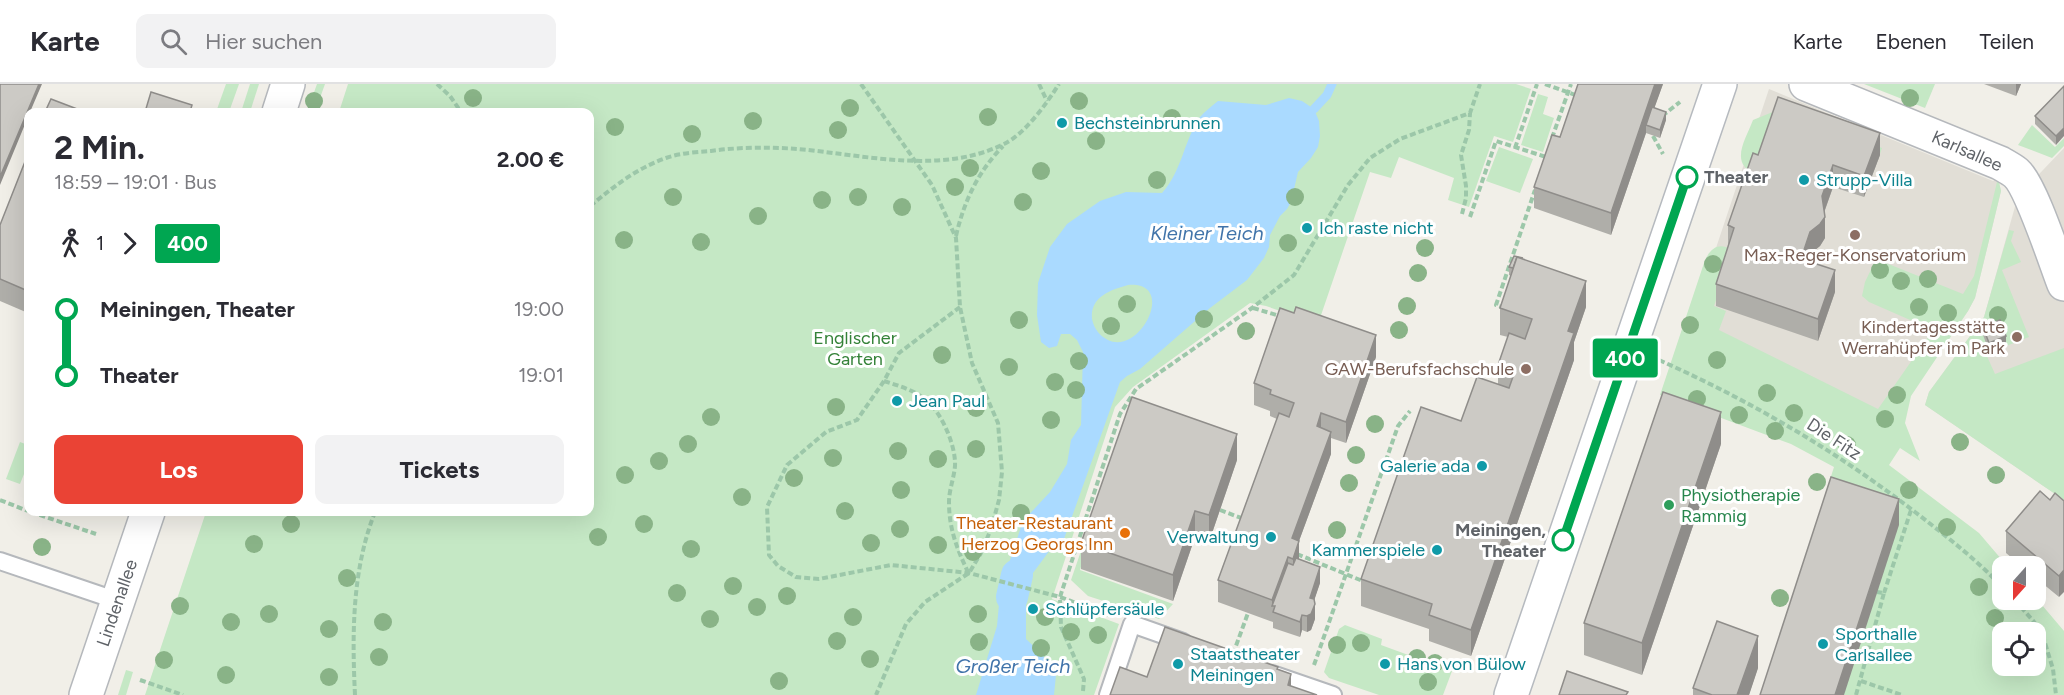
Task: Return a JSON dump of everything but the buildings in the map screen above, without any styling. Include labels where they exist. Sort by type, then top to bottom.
[{"type":"main road","points":[[280,108],[288,84]]},
{"type":"main road","points":[[1511,695],[1720,84]]},
{"type":"main road","name":"Karlsallee","points":[[1806,84],[2000,163],[2015,172],[2030,197],[2064,284]]},
{"type":"main road","name":"Lindenallee","points":[[86,695],[146,516]]},
{"type":"lane","points":[[0,561],[118,601]]},
{"type":"lane","points":[[1108,695],[1132,624],[1201,649]]},
{"type":"lane","points":[[1254,667],[1333,695]]},
{"type":"path","points":[[437,84],[458,108]]},
{"type":"path","points":[[861,84],[932,185],[956,238]]},
{"type":"path","points":[[1039,84],[1048,101]]},
{"type":"path","points":[[876,695],[906,624],[925,602],[969,573],[991,529],[999,500],[1002,472],[998,423],[972,363],[960,308],[956,238],[961,214],[980,174],[1048,101],[1059,84]]},
{"type":"path","points":[[1462,214],[1466,186],[1461,155],[1469,130],[1470,113],[1480,84]]},
{"type":"path","points":[[1515,148],[1537,84]]},
{"type":"path","points":[[1545,84],[1581,98]]},
{"type":"path","points":[[1470,217],[1496,141],[1546,158],[1571,84]]},
{"type":"path","points":[[1083,695],[1084,679],[1061,627],[1060,597],[1120,414],[1136,389],[1252,308],[1294,275],[1348,185],[1370,158],[1400,139],[1470,113]]},
{"type":"path","points":[[594,203],[627,176],[668,157],[694,153],[728,149],[794,149],[916,161],[948,161],[974,156],[1006,144]]},
{"type":"path","points":[[1508,309],[1496,304],[1539,179]]},
{"type":"path","points":[[960,308],[899,353],[884,381],[857,420],[826,432],[787,465],[767,507],[770,555],[778,566],[796,577],[819,579],[891,565],[969,573],[1060,597],[1132,624]]},
{"type":"path","points":[[1252,308],[1283,317]]},
{"type":"path","name":"Die Fitz","points":[[1629,347],[1747,402],[1784,423],[1865,475],[1972,556],[1992,576]]},
{"type":"path","points":[[884,381],[910,390],[927,401],[937,412],[950,435],[955,464],[949,501],[954,541],[969,573]]},
{"type":"path","points":[[1306,686],[1398,426],[1410,411]]},
{"type":"path","points":[[0,500],[24,509]]},
{"type":"path","points":[[1220,510],[1248,520]]},
{"type":"path","points":[[1856,695],[1884,593],[1911,510]]},
{"type":"path","points":[[44,516],[96,534]]},
{"type":"path","points":[[355,695],[353,613],[362,556],[374,516]]},
{"type":"path","points":[[1294,553],[1369,583]]},
{"type":"path","points":[[1877,592],[1884,593]]},
{"type":"path","points":[[2023,610],[2041,630],[2053,669],[2056,695]]},
{"type":"path","points":[[1229,664],[1248,613]]},
{"type":"path","points":[[141,680],[183,695]]},
{"type":"path","points":[[1861,681],[1902,695]]},
{"type":"shaded area","name":"Max-Reger-Konservatorium","points":[[1769,89],[1993,181],[1998,178],[2001,191],[1975,298],[1880,439],[1688,332]]},
{"type":"shaded area","name":"Kindertagesstätte Werrahüpfer im Park","points":[[2064,148],[2064,500],[1925,405],[1929,392],[1984,317],[2018,196]]},
{"type":"green space","points":[[226,84],[239,84],[230,108],[217,108]]},
{"type":"green space","points":[[250,84],[259,84],[251,108],[242,108]]},
{"type":"green space","points":[[317,84],[325,84],[316,108],[308,108]]},
{"type":"green space","name":"Englischer Garten","points":[[348,84],[1516,84],[1531,89],[1513,142],[1494,136],[1469,207],[1448,200],[1454,178],[1399,157],[1391,178],[1370,172],[1318,324],[1266,306],[1250,303],[1133,387],[1115,407],[1052,599],[1119,624],[1094,695],[145,695],[205,516],[594,516],[594,108],[340,108]]},
{"type":"green space","points":[[1864,84],[1935,84],[1925,108]]},
{"type":"green space","points":[[1538,94],[1548,97],[1543,114],[1554,118],[1543,152],[1521,145]]},
{"type":"green space","points":[[1780,109],[1882,148],[1880,154],[1778,118],[1758,175],[1749,171],[1743,165],[1741,152],[1753,120]]},
{"type":"green space","points":[[2032,125],[2055,147],[2064,138],[2064,146],[2052,158],[2018,145]]},
{"type":"green space","points":[[1499,147],[1533,159],[1520,193],[1486,181]]},
{"type":"green space","points":[[1998,178],[2001,191],[1975,298],[1911,396],[1905,423],[1920,461],[1900,448],[1889,465],[1979,533],[1999,556],[1992,556],[1992,610],[2046,610],[2064,631],[2064,695],[1761,695],[1834,467],[1791,444],[1660,395],[1705,260],[1717,247],[1733,250],[1714,306],[1726,311],[1719,330],[1878,409],[1933,330],[1869,302],[1862,296],[1865,282],[1876,259],[1963,294],[1974,276]]},
{"type":"green space","name":"Kindertagesstätte Werrahüpfer im Park","points":[[2009,230],[2014,231],[2011,241],[2021,262],[2002,270],[2029,337],[1986,354],[1995,374],[2064,348],[2064,500],[1925,405],[1929,392],[1984,317]]},
{"type":"green space","points":[[20,442],[24,444],[24,474],[20,484],[6,479]]},
{"type":"green space","points":[[1095,510],[1099,511],[1080,570],[1173,604],[1159,619],[1088,596],[1071,580]]},
{"type":"green space","points":[[1345,625],[1382,639],[1381,645],[1452,671],[1443,695],[1379,695],[1329,678],[1324,672],[1339,629]]},
{"type":"green space","points":[[126,670],[133,672],[126,695],[118,695]]},
{"type":"water","name":"Kleiner Teich","points":[[1289,98],[1302,101],[1314,109],[1319,121],[1320,136],[1318,147],[1298,172],[1291,202],[1270,235],[1269,247],[1264,258],[1247,280],[1210,308],[1140,369],[1120,382],[1064,539],[1050,550],[1030,577],[1006,572],[1023,521],[1050,492],[1067,464],[1071,440],[1081,425],[1083,352],[1077,340],[1070,334],[1061,334],[1057,346],[1049,348],[1041,342],[1037,315],[1038,283],[1050,247],[1067,224],[1100,201],[1126,192],[1162,193],[1179,165],[1190,135],[1200,117],[1218,101],[1266,105]],"holes":[[[1128,285],[1143,287],[1150,294],[1152,305],[1149,317],[1142,329],[1132,338],[1120,342],[1108,340],[1102,336],[1092,319],[1092,311],[1098,300],[1114,289]]]},
{"type":"water","name":"Großer Teich","points":[[1000,593],[1026,598],[1026,639],[1042,654],[1056,675],[1054,695],[976,695],[997,626]]},
{"type":"waterway","points":[[1314,109],[1327,95],[1332,84]]},
{"type":"waterway","points":[[1012,597],[1017,575]]},
{"type":"bus line","name":"400","points":[[1563,540],[1687,177]]},
{"type":"place","name":"Bechsteinbrunnen","points":[[1062,123]]},
{"type":"place","name":"Theater","points":[[1687,177]]},
{"type":"place","name":"Strupp-Villa","points":[[1804,180]]},
{"type":"place","name":"Ich raste nicht","points":[[1307,228]]},
{"type":"place","name":"Max-Reger-Konservatorium","points":[[1855,235]]},
{"type":"place","name":"Kindertagesstätte Werrahüpfer im Park","points":[[2017,337]]},
{"type":"place","name":"GAW-Berufsfachschule","points":[[1526,369]]},
{"type":"place","name":"Jean Paul","points":[[897,401]]},
{"type":"place","name":"Galerie ada","points":[[1482,466]]},
{"type":"place","name":"Physiotherapie Rammig","points":[[1669,505]]},
{"type":"place","name":"Theater-Restaurant Herzog Georgs Inn","points":[[1125,533]]},
{"type":"place","name":"Verwaltung","points":[[1271,537]]},
{"type":"place","name":"Meiningen, Theater","points":[[1563,540]]},
{"type":"place","name":"Kammerspiele","points":[[1437,550]]},
{"type":"place","name":"Schlüpfersäule","points":[[1033,609]]},
{"type":"place","name":"Sporthalle Carlsallee","points":[[1823,644]]},
{"type":"place","name":"Staatstheater Meiningen","points":[[1178,664]]},
{"type":"place","name":"Hans von Bülow","points":[[1385,664]]}]
